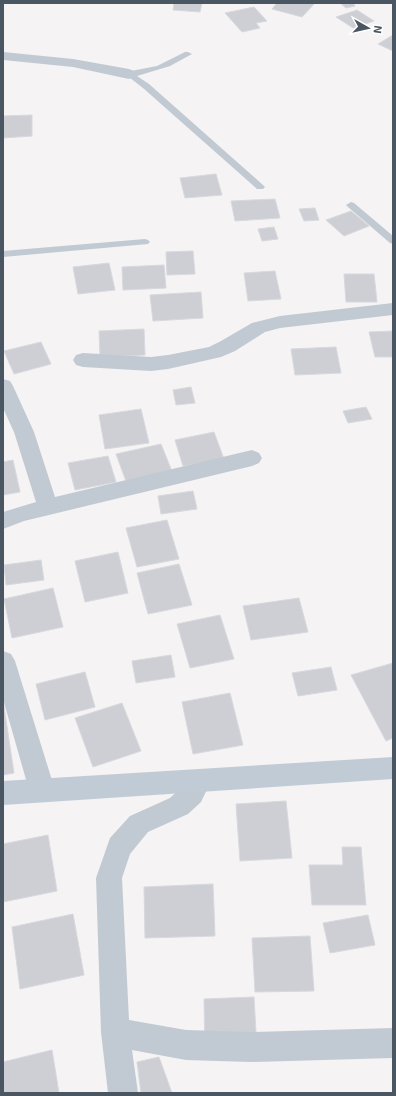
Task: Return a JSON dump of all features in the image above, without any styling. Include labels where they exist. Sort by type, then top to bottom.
[{"type":"street","points":[[3,56],[73,63],[129,74]]},
{"type":"street","points":[[83,360],[151,364],[168,362],[214,352],[228,346],[259,327],[280,322],[393,309]]},
{"type":"street","points":[[3,386],[24,432],[48,507]]},
{"type":"street","points":[[3,521],[19,514],[252,458]]},
{"type":"street","points":[[3,661],[26,732],[42,790]]},
{"type":"street","points":[[3,793],[393,768]]},
{"type":"street","points":[[123,1093],[115,1032],[109,878],[119,847],[139,824],[179,806],[192,794],[198,781]]},
{"type":"street","points":[[115,1032],[186,1045],[251,1047],[393,1043]]},
{"type":"lane","points":[[129,74],[170,65],[188,54]]},
{"type":"lane","points":[[129,74],[146,86],[260,187]]},
{"type":"lane","points":[[350,205],[393,241]]},
{"type":"lane","points":[[3,254],[144,242]]},
{"type":"building","points":[[174,3],[202,3],[200,12],[173,10]]},
{"type":"building","points":[[277,3],[315,3],[302,17],[272,9]]},
{"type":"building","points":[[340,3],[353,3],[355,6],[346,8]]},
{"type":"building","points":[[254,7],[267,21],[256,23],[260,28],[242,32],[225,13]]},
{"type":"building","points":[[357,10],[374,21],[353,28],[336,17]]},
{"type":"building","points":[[393,35],[393,51],[378,44]]},
{"type":"building","points":[[32,115],[32,136],[3,138],[3,116]]},
{"type":"building","points":[[216,174],[222,195],[185,198],[180,178]]},
{"type":"building","points":[[275,199],[280,218],[235,221],[231,201]]},
{"type":"building","points":[[315,208],[319,220],[304,221],[299,209]]},
{"type":"building","points":[[351,211],[369,226],[344,236],[326,220]]},
{"type":"building","points":[[274,227],[278,239],[262,241],[258,229]]},
{"type":"building","points":[[193,251],[195,274],[167,275],[166,252]]},
{"type":"building","points":[[109,263],[115,290],[78,294],[73,267]]},
{"type":"building","points":[[164,265],[166,288],[123,290],[122,267]]},
{"type":"building","points":[[275,271],[281,299],[248,301],[244,273]]},
{"type":"building","points":[[344,274],[374,274],[377,302],[346,302]]},
{"type":"building","points":[[201,292],[203,318],[153,321],[150,295]]},
{"type":"building","points":[[144,329],[145,355],[100,357],[99,331]]},
{"type":"building","points":[[393,331],[393,357],[375,357],[369,332]]},
{"type":"building","points":[[41,342],[51,364],[14,374],[4,351]]},
{"type":"building","points":[[336,347],[341,373],[295,375],[291,349]]},
{"type":"building","points":[[191,387],[195,403],[176,405],[173,390]]},
{"type":"building","points":[[366,407],[372,419],[348,423],[343,411]]},
{"type":"building","points":[[141,409],[149,443],[105,449],[99,415]]},
{"type":"building","points":[[214,432],[224,459],[183,466],[175,440]]},
{"type":"building","points":[[161,444],[173,474],[127,484],[116,454]]},
{"type":"building","points":[[108,456],[116,482],[75,490],[68,463]]},
{"type":"building","points":[[13,460],[20,492],[3,495],[3,462]]},
{"type":"building","points":[[193,491],[197,509],[161,514],[158,496]]},
{"type":"building","points":[[167,520],[179,559],[137,567],[126,528]]},
{"type":"building","points":[[118,552],[128,593],[85,602],[75,561]]},
{"type":"building","points":[[41,560],[44,580],[6,585],[4,565]]},
{"type":"building","points":[[179,564],[192,605],[148,614],[137,573]]},
{"type":"building","points":[[53,588],[63,627],[12,638],[4,599]]},
{"type":"building","points":[[299,598],[308,632],[251,640],[243,606]]},
{"type":"building","points":[[220,615],[234,659],[190,668],[177,624]]},
{"type":"building","points":[[171,655],[175,677],[136,683],[132,661]]},
{"type":"building","points":[[393,663],[393,738],[386,741],[351,675]]},
{"type":"building","points":[[331,667],[337,690],[298,696],[292,673]]},
{"type":"building","points":[[85,672],[95,707],[45,720],[36,684]]},
{"type":"building","points":[[230,693],[243,745],[193,754],[182,702]]},
{"type":"building","points":[[3,700],[14,773],[3,775]]},
{"type":"building","points":[[122,703],[141,751],[93,767],[75,718]]},
{"type":"building","points":[[286,801],[292,858],[240,861],[236,804]]},
{"type":"building","points":[[48,835],[57,891],[3,902],[3,844]]},
{"type":"building","points":[[342,847],[361,847],[366,905],[312,905],[309,865],[343,865]]},
{"type":"building","points":[[213,884],[215,936],[145,938],[144,887]]},
{"type":"building","points":[[73,914],[84,975],[20,989],[12,927]]},
{"type":"building","points":[[368,915],[375,945],[330,953],[323,923]]},
{"type":"building","points":[[310,936],[314,991],[255,992],[252,938]]},
{"type":"building","points":[[254,997],[257,1050],[205,1052],[204,999]]},
{"type":"building","points":[[52,1050],[59,1093],[3,1093],[3,1062]]},
{"type":"building","points":[[159,1057],[172,1093],[141,1093],[137,1062]]}]
